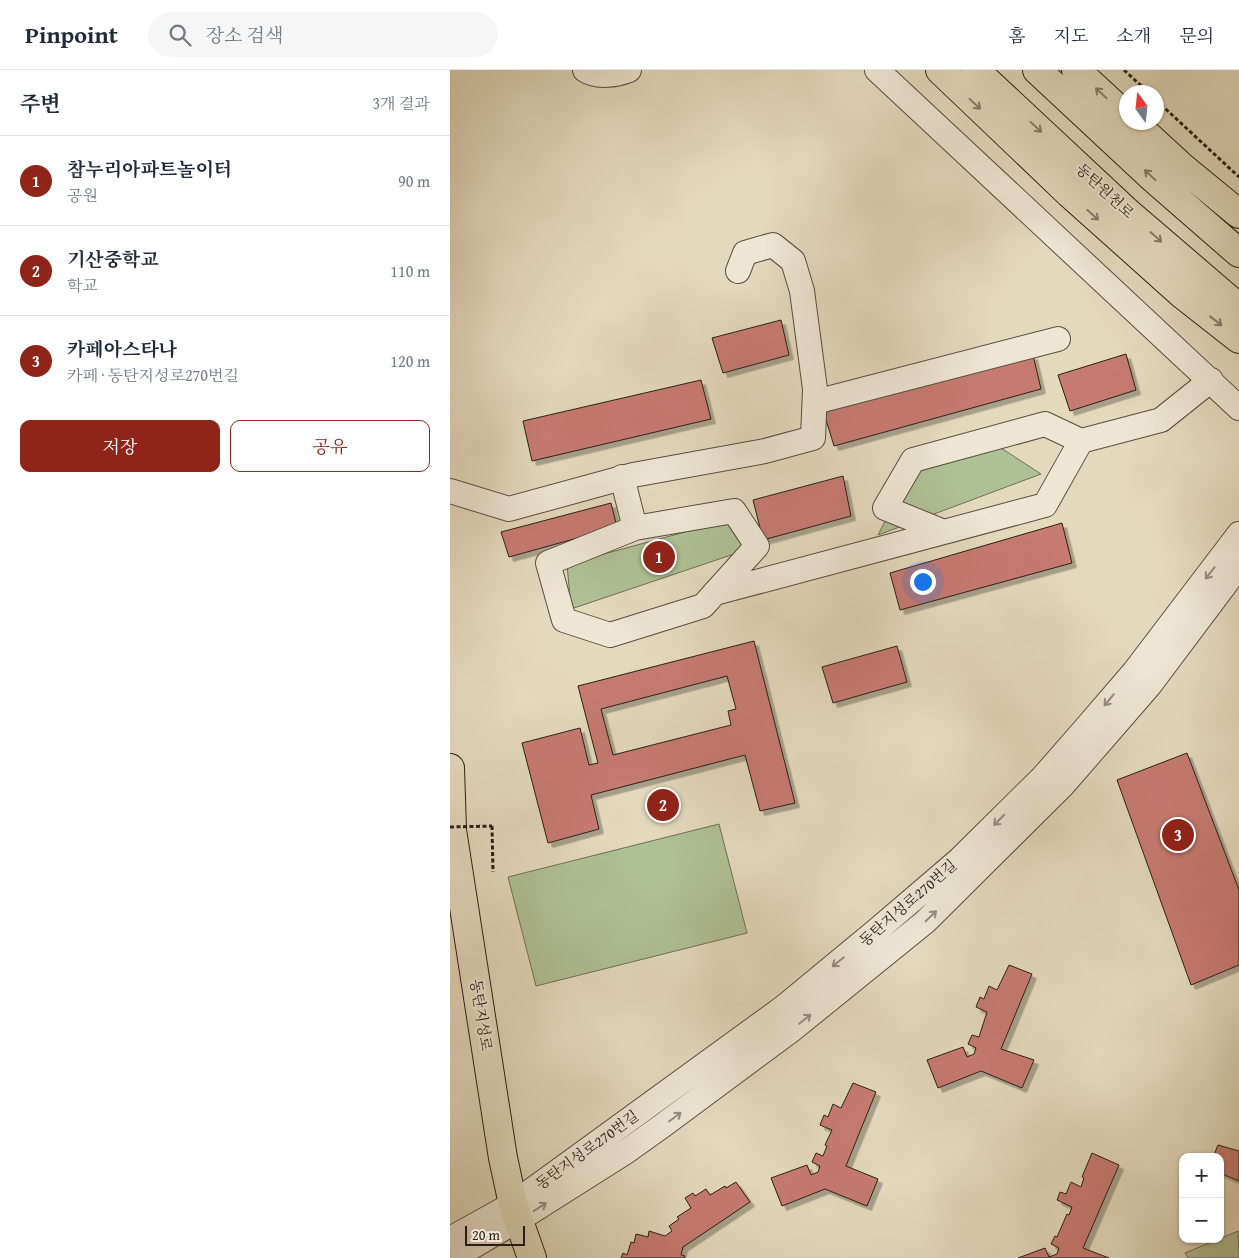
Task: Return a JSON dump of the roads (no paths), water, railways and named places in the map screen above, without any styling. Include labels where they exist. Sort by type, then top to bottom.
[{"type":"main road","points":[[940,70],[1069,193],[1184,295],[1239,339]]},
{"type":"main road","name":"동탄원천로","points":[[976,70],[1125,210],[1239,308]]},
{"type":"main road","points":[[1037,70],[1154,179],[1239,253]]},
{"type":"main road","points":[[1076,70],[1119,110]]},
{"type":"main road","points":[[1142,130],[1182,167],[1239,214]]},
{"type":"main road","name":"동탄지성로","points":[[450,768],[452,830],[503,1158],[516,1212],[532,1258]]},
{"type":"street","points":[[585,70],[592,74],[619,74],[629,70]]},
{"type":"street","points":[[877,70],[1239,408]]},
{"type":"street","points":[[450,491],[508,508],[622,477],[765,451],[813,438],[815,390],[802,290],[793,261],[773,245],[745,253],[738,271]]},
{"type":"street","points":[[815,402],[1058,339]]},
{"type":"street","points":[[944,532],[886,508],[913,460],[1045,424],[1081,440],[1161,420],[1211,380]]},
{"type":"street","points":[[715,593],[1045,505],[1081,440]]},
{"type":"street","points":[[622,477],[636,528]]},
{"type":"street","points":[[734,511],[757,546],[703,606],[610,634],[564,620],[548,563],[636,528],[734,511]]},
{"type":"street","name":"동탄지성로270번길","points":[[516,1212],[784,1007],[959,860],[1043,777],[1134,672],[1239,534]]},
{"type":"street","points":[[450,1239],[516,1212],[627,1151],[794,1028],[925,922],[1063,785],[1149,686],[1239,566]]},
{"type":"street","points":[[453,1258],[516,1212]]},
{"type":"place","name":"참누리아파트놀이터","points":[[659,557]]},
{"type":"place","name":"기산중학교","points":[[663,805]]},
{"type":"place","name":"카페아스타나","points":[[1178,835]]}]
